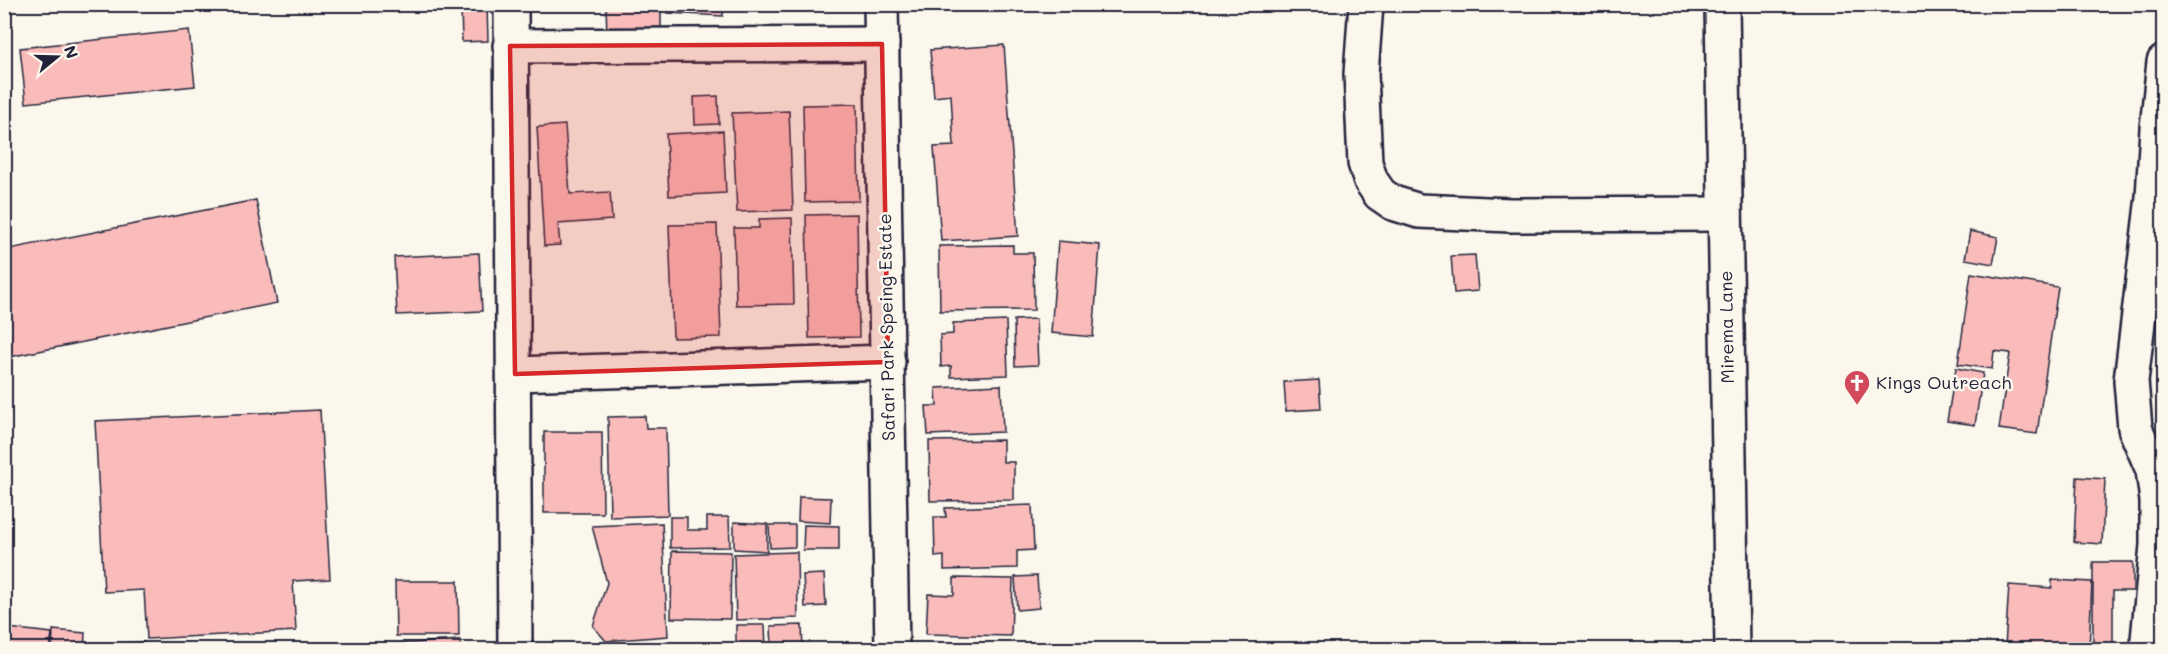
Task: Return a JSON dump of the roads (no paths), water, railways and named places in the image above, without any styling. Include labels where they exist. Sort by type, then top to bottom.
[{"type":"street","points":[[511,4],[515,650]]},
{"type":"street","name":"Safari Park Speing Estate","points":[[881,4],[892,650]]},
{"type":"street","points":[[1366,4],[1361,74],[1365,163],[1371,181],[1380,194],[1419,211],[1510,215],[1725,214]]},
{"type":"street","name":"Mirema Lane","points":[[1722,4],[1732,650]]},
{"type":"street","points":[[510,46],[882,44]]},
{"type":"street","points":[[2147,650],[2160,545],[2153,470],[2135,428],[2131,381],[2153,197],[2163,62]]},
{"type":"street","points":[[515,374],[888,362]]},
{"type":"place","name":"Kings Outreach","points":[[1857,406]]}]
